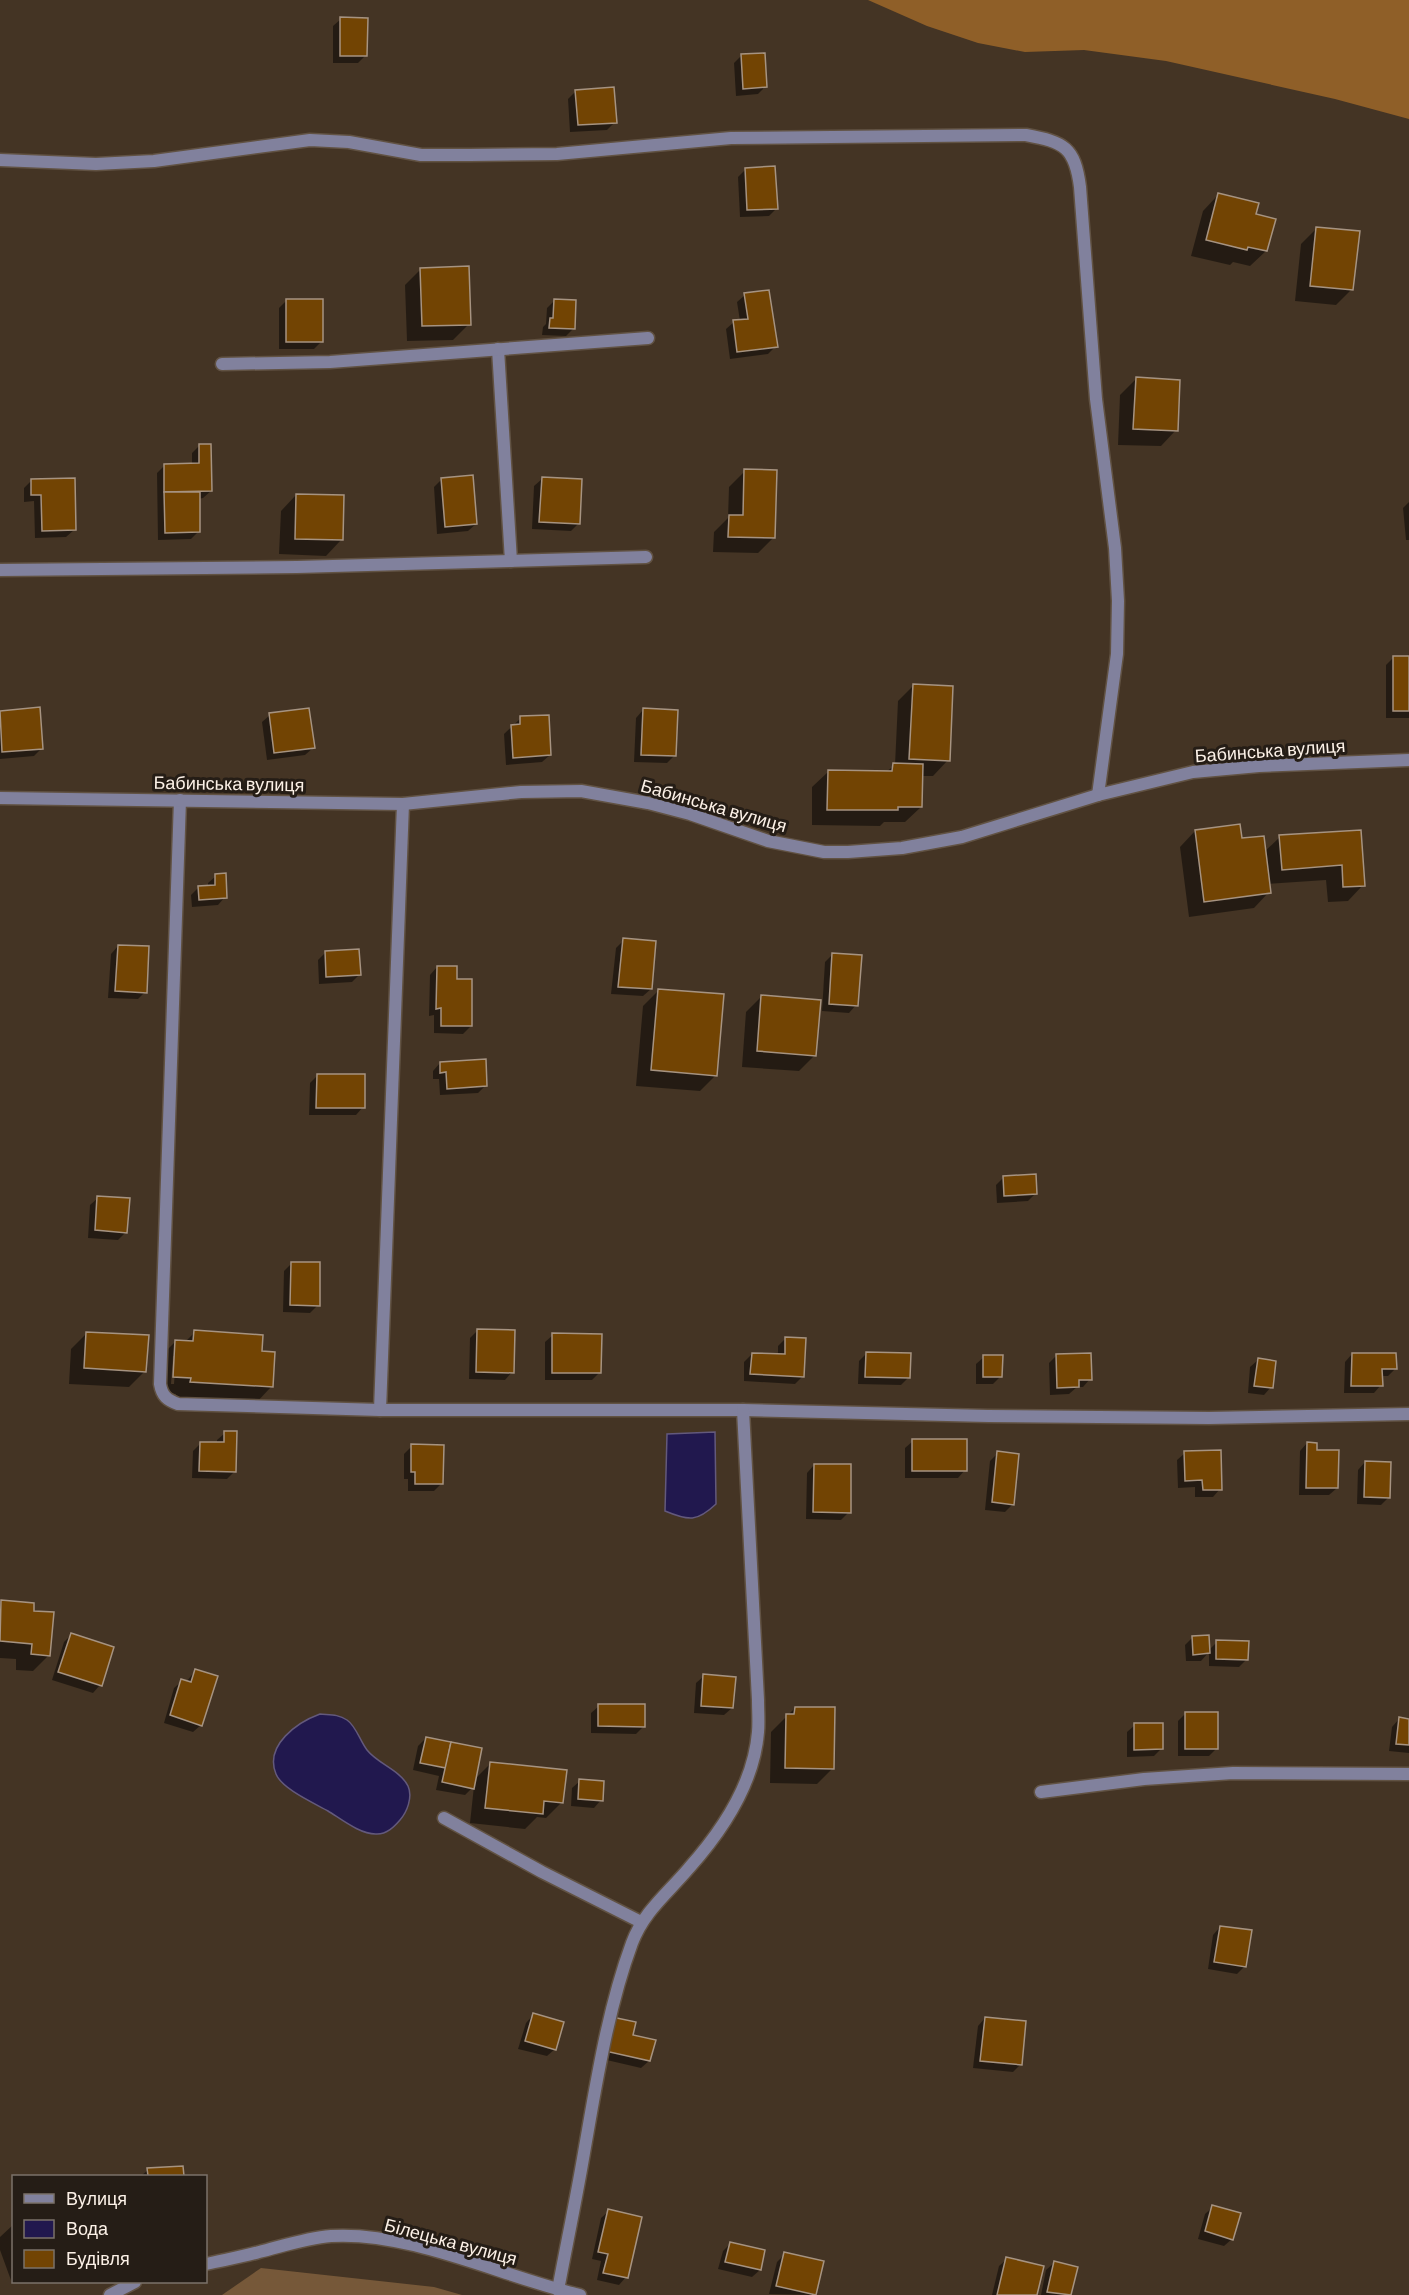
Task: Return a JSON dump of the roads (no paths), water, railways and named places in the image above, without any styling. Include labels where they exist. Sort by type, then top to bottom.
[{"type":"street","points":[[0,160],[96,164],[154,161],[310,140],[349,142],[421,155],[557,154],[731,138],[829,136],[1026,135],[1060,144],[1070,151],[1077,164],[1080,186],[1096,399],[1116,569],[1117,654],[1098,795]]},
{"type":"street","points":[[222,364],[330,362],[648,338]]},
{"type":"street","points":[[498,349],[511,561]]},
{"type":"street","points":[[0,570],[297,567],[646,557]]},
{"type":"street","name":"Бабинська вулиця","points":[[0,798],[403,804],[521,792],[581,791],[648,803],[690,814],[768,842],[824,852],[848,852],[902,848],[962,837],[1143,783],[1221,768],[1409,760]]},
{"type":"street","points":[[180,800],[160,1384],[162,1394],[169,1401],[178,1404],[380,1410],[743,1410],[1198,1418],[1409,1414]]},
{"type":"street","points":[[380,1410],[403,804]]},
{"type":"street","points":[[558,2290],[606,2033],[632,1943],[641,1922],[655,1903],[712,1841],[733,1808],[754,1757],[759,1731],[743,1410]]},
{"type":"street","points":[[1041,1792],[1144,1779],[1233,1773],[1409,1774]]},
{"type":"street","points":[[444,1818],[542,1872],[641,1922]]},
{"type":"street","name":"Білецька вулиця","points":[[207,2264],[332,2236],[366,2238],[429,2250],[580,2295]]},
{"type":"street","points":[[110,2295],[133,2283]]},
{"type":"water","points":[[715,1432],[716,1504],[698,1517],[692,1518],[680,1517],[665,1511],[667,1434]]},
{"type":"water","points":[[320,1714],[347,1720],[367,1750],[400,1776],[408,1786],[410,1799],[407,1809],[393,1828],[381,1834],[364,1832],[307,1800],[279,1780],[274,1763],[279,1744],[293,1729]]}]
